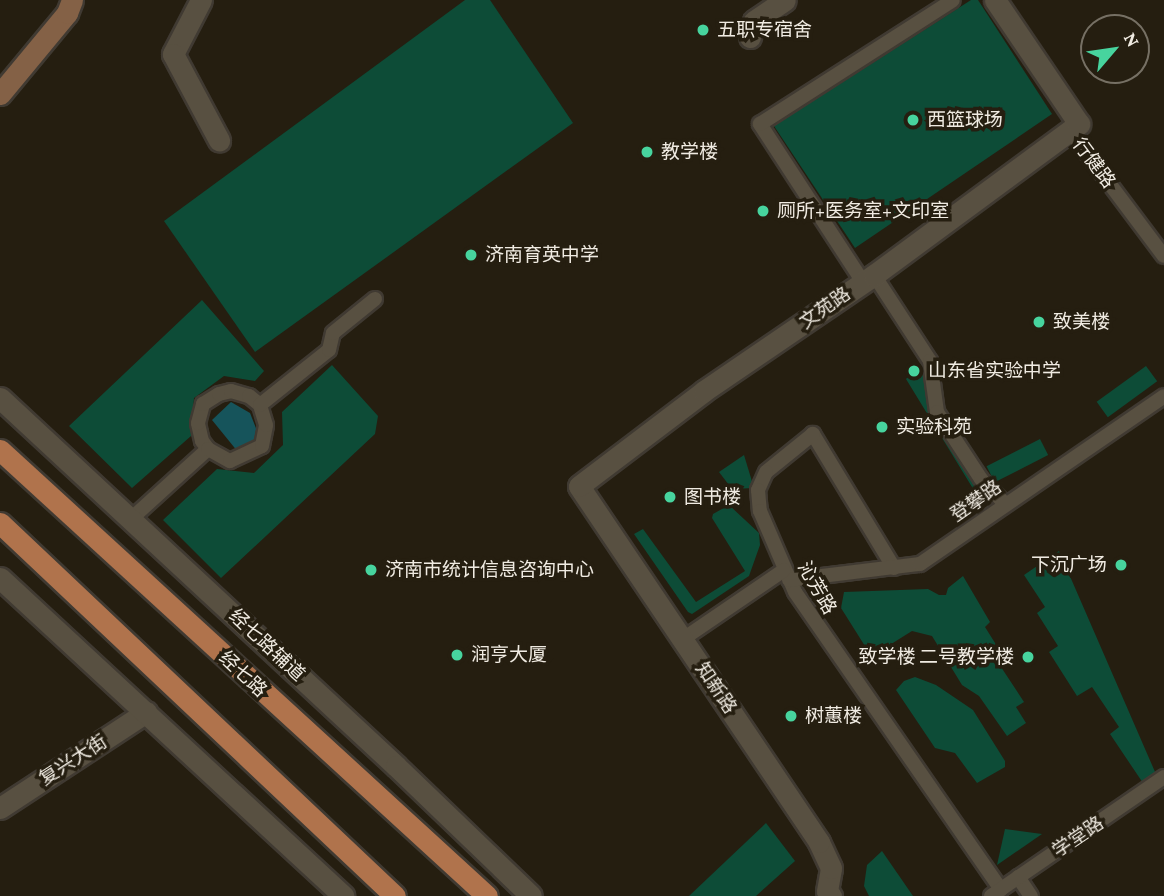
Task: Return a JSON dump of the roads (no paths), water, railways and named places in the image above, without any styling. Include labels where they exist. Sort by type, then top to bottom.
[{"type":"main road","points":[[0,94],[67,13],[72,0]]},
{"type":"main road","name":"经七路","points":[[0,450],[487,896]]},
{"type":"main road","points":[[0,523],[395,896]]},
{"type":"street","points":[[201,0],[173,54],[219,140]]},
{"type":"street","points":[[750,37],[754,21],[785,0]]},
{"type":"street","name":"行健路","points":[[995,0],[1079,124],[1070,131]]},
{"type":"street","name":"文苑路","points":[[579,486],[704,391],[869,278],[1070,131]]},
{"type":"street","name":"经七路辅道","points":[[0,398],[396,765],[531,896]]},
{"type":"street","name":"知新路","points":[[579,486],[819,842],[831,868],[827,894]]},
{"type":"street","points":[[0,578],[344,896]]},
{"type":"street","name":"复兴大街","points":[[0,808],[146,712]]},
{"type":"lane","points":[[953,0],[760,124],[930,361],[937,412],[981,479],[1006,504]]},
{"type":"lane","name":"行健路","points":[[1070,131],[1164,256]]},
{"type":"lane","points":[[260,405],[328,350],[332,333],[374,299]]},
{"type":"lane","points":[[231,391],[250,396],[260,405],[266,425],[262,446],[230,461],[208,449],[202,441],[198,423],[203,404],[219,394],[231,391]]},
{"type":"lane","name":"登攀路","points":[[683,639],[786,575],[920,564],[1164,396]]},
{"type":"lane","name":"沁芳路","points":[[894,568],[813,433],[766,472],[758,490],[760,511],[786,575],[821,632],[996,893]]},
{"type":"lane","points":[[131,519],[208,449]]},
{"type":"lane","name":"学堂路","points":[[996,893],[1164,778]]},
{"type":"lane","points":[[1018,877],[1031,896]]},
{"type":"water","points":[[231,402],[250,413],[259,436],[238,452],[212,420]]},
{"type":"place","name":"五职专宿舍","points":[[703,30]]},
{"type":"place","name":"西篮球场","points":[[913,120]]},
{"type":"place","name":"教学楼","points":[[647,152]]},
{"type":"place","name":"厕所+医务室+文印室","points":[[763,211]]},
{"type":"place","name":"济南育英中学","points":[[471,255]]},
{"type":"place","name":"致美楼","points":[[1039,322]]},
{"type":"place","name":"山东省实验中学","points":[[914,371]]},
{"type":"place","name":"实验科苑","points":[[882,427]]},
{"type":"place","name":"图书楼","points":[[670,497]]},
{"type":"place","name":"下沉广场","points":[[1121,565]]},
{"type":"place","name":"济南市统计信息咨询中心","points":[[371,570]]},
{"type":"place","name":"润亨大厦","points":[[457,655]]},
{"type":"place","name":"致学楼 二号教学楼","points":[[1028,657]]},
{"type":"place","name":"树蕙楼","points":[[791,716]]}]
